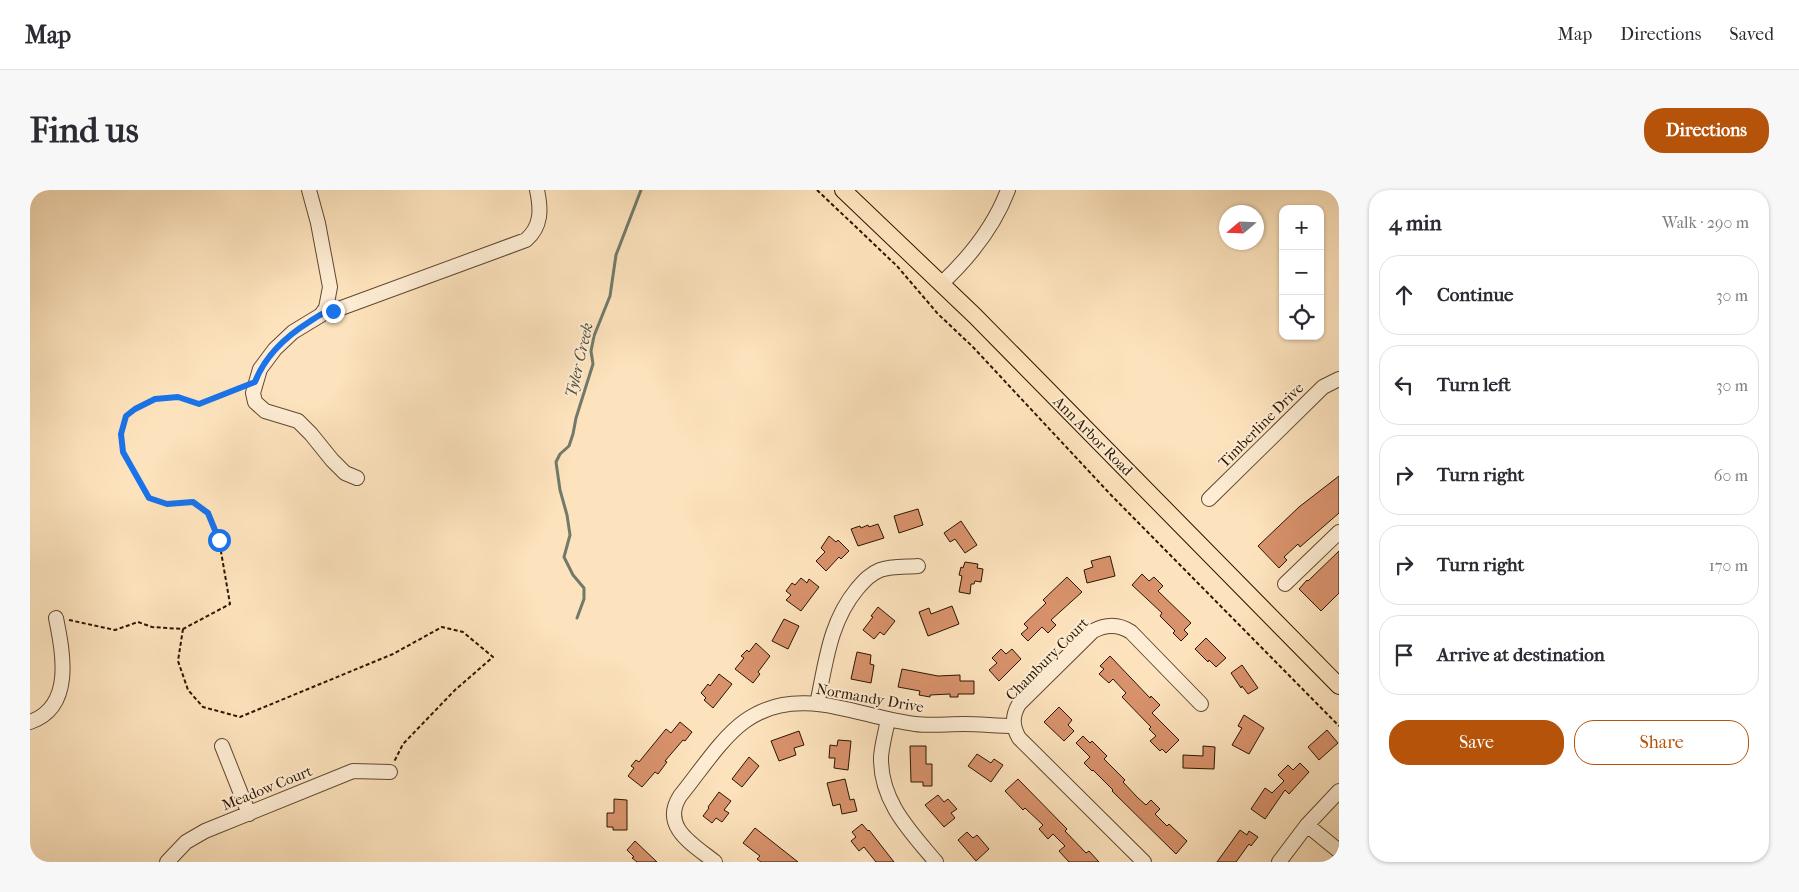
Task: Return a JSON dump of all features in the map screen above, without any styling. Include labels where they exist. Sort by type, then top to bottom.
[{"type":"main road","name":"Ann Arbor Road","points":[[843,190],[941,284],[1171,514],[1339,686]]},
{"type":"street","points":[[309,190],[318,223],[330,287],[326,308],[293,332],[275,350],[260,369],[253,393],[255,402],[265,411],[298,421],[345,473],[358,478]]},
{"type":"street","points":[[322,312],[333,311],[526,240],[534,233],[539,222],[541,207],[537,190]]},
{"type":"street","points":[[941,284],[966,260],[986,233],[1008,190]]},
{"type":"street","name":"Timberline Drive","points":[[1209,500],[1323,387],[1339,380]]},
{"type":"street","points":[[1285,584],[1339,532]]},
{"type":"street","points":[[817,704],[831,638],[846,602],[872,573],[882,569],[918,566]]},
{"type":"street","points":[[30,722],[47,713],[57,698],[62,680],[64,666],[56,618]]},
{"type":"street","name":"Chambury Court","points":[[1014,726],[1014,715],[1020,704],[1094,631],[1105,626],[1115,625],[1131,632],[1201,704]]},
{"type":"street","name":"Normandy Drive","points":[[715,862],[682,836],[676,826],[675,806],[680,796],[738,727],[754,716],[772,708],[800,702],[926,725],[1014,726]]},
{"type":"street","points":[[888,719],[881,756],[882,775],[887,793],[903,822],[936,862]]},
{"type":"street","points":[[1014,726],[1019,738],[1144,862]]},
{"type":"street","points":[[222,746],[249,814]]},
{"type":"street","name":"Meadow Court","points":[[167,862],[193,837],[353,771],[390,772]]},
{"type":"street","points":[[1279,862],[1307,825],[1339,790]]},
{"type":"street","points":[[1307,825],[1339,852]]},
{"type":"path","points":[[816,190],[897,266],[938,314],[972,346],[1110,495],[1339,726]]},
{"type":"path","points":[[56,618],[115,630],[138,622],[152,627],[183,629],[230,604],[219,540],[208,513],[193,502],[167,504],[149,498],[123,452],[121,434],[126,416],[155,399],[178,397],[199,404],[255,382]]},
{"type":"path","points":[[183,629],[178,661],[188,690],[203,707],[240,717],[393,654],[442,628],[463,632],[492,657],[455,690],[403,744],[390,772]]},
{"type":"building","points":[[1339,476],[1339,513],[1300,547],[1298,544],[1284,557],[1287,560],[1279,568],[1258,546],[1299,507]]},
{"type":"building","points":[[918,509],[923,525],[899,533],[894,516]]},
{"type":"building","points":[[961,521],[977,545],[965,553],[955,539],[950,542],[944,533]]},
{"type":"building","points":[[878,524],[884,538],[858,546],[851,529]]},
{"type":"building","points":[[829,536],[836,542],[838,540],[849,551],[841,559],[839,557],[826,571],[816,561],[825,552],[821,548]]},
{"type":"building","points":[[1339,551],[1339,593],[1321,611],[1299,589]]},
{"type":"building","points":[[1110,556],[1115,576],[1087,583],[1084,570],[1093,567],[1091,561]]},
{"type":"building","points":[[965,562],[978,564],[977,568],[983,569],[981,582],[975,581],[974,584],[971,584],[970,594],[959,592],[962,576],[959,575],[961,567],[963,568]]},
{"type":"building","points":[[1142,574],[1149,581],[1154,577],[1163,586],[1158,591],[1191,623],[1184,630],[1188,634],[1181,641],[1173,633],[1175,631],[1160,616],[1162,613],[1132,585]]},
{"type":"building","points":[[1067,577],[1082,592],[1051,620],[1056,625],[1048,633],[1042,627],[1028,641],[1021,634],[1028,628],[1024,624],[1046,603],[1043,600]]},
{"type":"building","points":[[801,578],[807,583],[809,579],[819,587],[801,611],[786,600],[791,595],[786,591],[792,583],[795,585]]},
{"type":"building","points":[[952,606],[959,624],[928,636],[919,612],[929,608],[931,614]]},
{"type":"building","points":[[878,607],[895,621],[884,635],[880,632],[874,639],[863,630]]},
{"type":"building","points":[[784,619],[799,626],[788,649],[772,641]]},
{"type":"building","points":[[1206,638],[1226,658],[1216,667],[1195,649]]},
{"type":"building","points":[[756,643],[770,656],[758,672],[760,674],[753,683],[735,669],[744,658],[741,656],[747,650],[749,652]]},
{"type":"building","points":[[1001,649],[1006,654],[1012,649],[1021,659],[999,681],[989,670],[997,663],[992,658]]},
{"type":"building","points":[[857,652],[871,655],[870,664],[874,665],[871,683],[851,679]]},
{"type":"building","points":[[1110,656],[1150,698],[1151,696],[1160,705],[1152,713],[1179,740],[1166,753],[1162,749],[1160,751],[1150,741],[1156,736],[1149,729],[1151,727],[1122,697],[1126,693],[1113,679],[1109,683],[1099,674],[1104,669],[1100,666]]},
{"type":"building","points":[[1242,665],[1258,688],[1248,694],[1242,686],[1241,688],[1231,673]]},
{"type":"building","points":[[902,669],[938,676],[960,675],[960,681],[974,681],[974,694],[958,694],[958,697],[950,697],[950,694],[930,695],[930,697],[919,695],[920,691],[898,687]]},
{"type":"building","points":[[719,674],[732,684],[713,708],[704,700],[706,698],[701,693],[708,684],[710,686]]},
{"type":"building","points":[[1059,707],[1072,720],[1068,725],[1074,731],[1064,741],[1044,722]]},
{"type":"building","points":[[1244,715],[1264,728],[1249,754],[1232,745],[1242,728],[1238,726]]},
{"type":"building","points":[[680,722],[692,732],[665,761],[667,762],[658,774],[655,772],[642,787],[628,776],[634,768],[631,766],[636,760],[639,762],[666,729],[671,733]]},
{"type":"building","points":[[1327,730],[1338,743],[1319,760],[1308,747]]},
{"type":"building","points":[[799,731],[804,745],[794,748],[796,755],[779,761],[771,741]]},
{"type":"building","points":[[1083,736],[1090,743],[1092,741],[1107,756],[1104,759],[1125,780],[1123,782],[1138,798],[1146,805],[1151,800],[1160,809],[1155,814],[1187,841],[1176,854],[1084,763],[1090,757],[1076,743]]},
{"type":"building","points":[[838,740],[851,741],[848,770],[834,768],[835,758],[829,758],[830,745],[837,746]]},
{"type":"building","points":[[910,746],[926,746],[926,764],[932,764],[932,786],[923,786],[923,782],[911,782]]},
{"type":"building","points":[[1203,746],[1215,747],[1214,769],[1183,768],[1183,755],[1203,756]]},
{"type":"building","points":[[977,754],[991,763],[994,759],[1003,765],[991,782],[968,766]]},
{"type":"building","points":[[749,757],[759,766],[742,787],[732,779]]},
{"type":"building","points":[[1300,763],[1309,772],[1289,794],[1285,790],[1265,819],[1251,809],[1265,788],[1272,793],[1284,781],[1278,775],[1288,765],[1293,770]]},
{"type":"building","points":[[845,779],[850,800],[854,799],[857,811],[842,814],[840,804],[833,806],[827,783]]},
{"type":"building","points":[[1018,779],[1067,829],[1065,831],[1086,853],[1089,851],[1099,862],[1069,862],[1059,851],[1065,846],[1053,834],[1048,839],[1039,829],[1043,825],[1025,808],[1023,810],[1005,791]]},
{"type":"building","points":[[719,792],[731,801],[724,810],[729,813],[722,822],[716,818],[712,823],[703,816]]},
{"type":"building","points":[[938,795],[944,802],[948,799],[957,809],[951,813],[955,818],[944,827],[925,805]]},
{"type":"building","points":[[614,799],[627,800],[627,830],[613,830],[613,827],[607,827],[607,813],[614,813]]},
{"type":"building","points":[[862,824],[894,862],[876,862],[864,847],[859,851],[851,841],[856,837],[852,832]]},
{"type":"building","points":[[755,828],[798,862],[761,862],[757,859],[760,856],[743,843]]},
{"type":"building","points":[[1240,830],[1247,835],[1249,831],[1258,837],[1251,846],[1249,844],[1236,862],[1217,862]]},
{"type":"building","points":[[967,832],[973,838],[977,835],[989,849],[976,861],[958,840]]},
{"type":"building","points":[[635,841],[657,862],[637,862],[632,858],[634,857],[627,850]]},
{"type":"waterway","name":"Tyler Creek","points":[[577,618],[584,599],[584,588],[573,575],[564,557],[570,535],[556,462],[560,454],[569,446],[573,434],[576,418],[593,364],[591,351],[594,336],[610,296],[616,255],[641,190]]},
{"type":"route","points":[[219,540],[208,513],[193,502],[167,504],[149,498],[123,452],[121,434],[126,416],[155,399],[178,397],[199,404],[255,382],[260,369],[293,332],[322,312],[333,311]]}]
